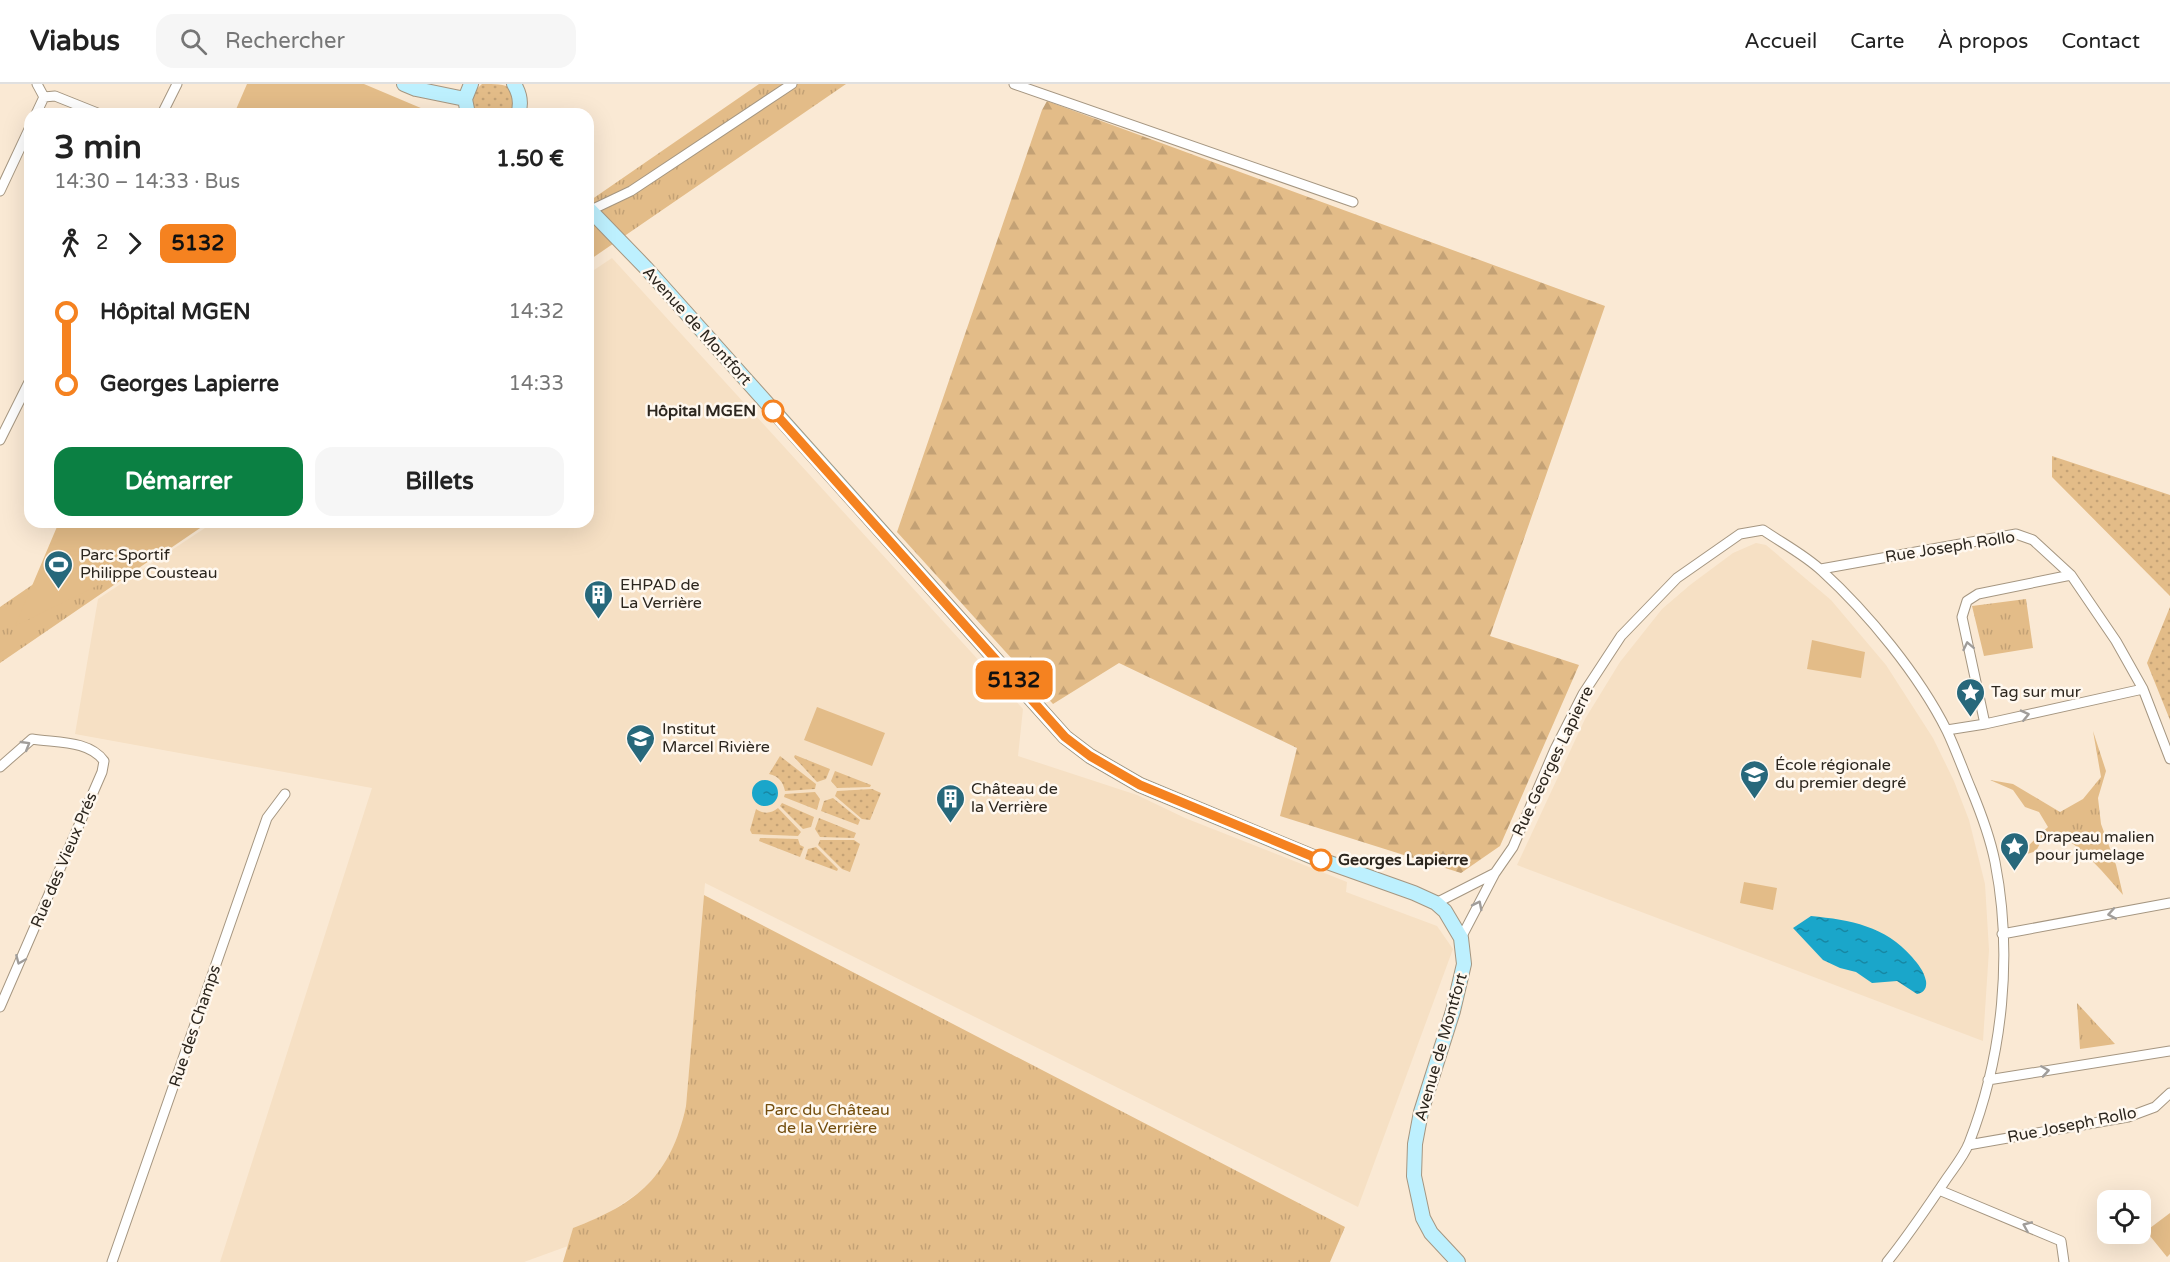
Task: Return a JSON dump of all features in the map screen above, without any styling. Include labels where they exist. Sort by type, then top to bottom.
[{"type":"street","points":[[37,84],[44,97]]},
{"type":"street","points":[[165,108],[177,84]]},
{"type":"street","points":[[404,84],[416,89],[465,99]]},
{"type":"street","points":[[467,108],[465,99],[471,84]]},
{"type":"street","points":[[514,84],[519,92],[520,108]]},
{"type":"street","points":[[594,207],[631,191],[792,84]]},
{"type":"street","points":[[1014,84],[1353,202]]},
{"type":"street","points":[[44,97],[55,96],[85,108]]},
{"type":"street","points":[[39,108],[44,97]]},
{"type":"street","points":[[0,191],[24,140]]},
{"type":"street","name":"Avenue de Montfort","points":[[594,214],[646,268],[1065,737],[1117,773],[1159,794],[1313,857],[1436,903],[1450,917],[1461,938],[1464,964],[1461,982],[1421,1112],[1413,1160],[1414,1176],[1424,1218],[1431,1233],[1454,1261]]},
{"type":"street","points":[[0,440],[24,392]]},
{"type":"street","name":"Rue Georges Lapierre","points":[[1461,938],[1495,873],[1513,847],[1550,759],[1583,694],[1621,636],[1677,578],[1740,534],[1763,530],[1821,569],[1850,598],[1905,664],[1947,730],[1981,814],[1989,840],[1995,864],[2002,934],[2002,992],[1997,1037],[1988,1080],[1968,1146],[1921,1218],[1887,1262]]},
{"type":"street","name":"Rue Joseph Rollo","points":[[1821,569],[2016,534],[2033,540],[2071,575],[2116,640],[2143,689],[2170,759]]},
{"type":"street","points":[[1986,724],[1962,617],[1966,601],[1978,594],[2071,575]]},
{"type":"street","points":[[1947,730],[1986,724],[2143,689]]},
{"type":"street","name":"Rue des Vieux Prés","points":[[0,767],[32,739],[86,746],[97,751],[104,761],[102,772],[0,1007]]},
{"type":"street","name":"Rue des Champs","points":[[112,1262],[267,818],[285,794]]},
{"type":"street","name":"Rue Georges Lapierre","points":[[1436,903],[1495,873]]},
{"type":"street","points":[[2002,934],[2170,903]]},
{"type":"street","points":[[1988,1080],[2170,1051]]},
{"type":"street","name":"Rue Joseph Rollo","points":[[1968,1146],[2128,1117],[2155,1107],[2170,1093]]},
{"type":"street","points":[[1939,1190],[2061,1241],[2064,1262]]},
{"type":"shaded area","name":"Institut Marcel Rivière","points":[[612,258],[1023,709],[1018,756],[1137,795],[1185,818],[1347,882],[1346,892],[1437,926],[1453,949],[1358,1207],[705,883],[686,1106],[680,1131],[670,1154],[659,1173],[641,1191],[606,1215],[573,1228],[568,1246],[524,1262],[220,1262],[372,788],[75,734],[98,599],[205,528],[594,528],[594,270]]},
{"type":"shaded area","name":"École régionale du premier degré","points":[[1756,543],[1766,545],[1831,600],[1886,665],[1933,738],[1954,781],[1969,820],[1985,884],[1989,950],[1983,1041],[1517,865],[1585,719],[1620,662],[1662,609],[1733,553]]},
{"type":"green space","points":[[247,84],[364,84],[421,108],[237,108]]},
{"type":"green space","points":[[482,84],[499,84],[510,88],[514,97],[513,108],[474,108],[473,98]]},
{"type":"green space","points":[[759,84],[846,84],[594,257],[594,198]]},
{"type":"green space","points":[[1047,101],[1605,306],[1490,636],[1579,665],[1500,846],[1461,873],[1280,816],[1297,748],[1119,663],[1053,704],[897,532]]},
{"type":"green space","points":[[2052,456],[2170,495],[2170,596],[2052,477]]},
{"type":"green space","name":"Parc Sportif Philippe Cousteau","points":[[56,528],[200,528],[162,554],[15,626]]},
{"type":"green space","name":"Parc Sportif Philippe Cousteau","points":[[115,528],[197,528],[0,663],[0,607]]},
{"type":"green space","points":[[2026,599],[2033,648],[1984,656],[1972,606]]},
{"type":"green space","points":[[2170,607],[2170,720],[2147,663]]},
{"type":"green space","points":[[1812,640],[1865,652],[1861,678],[1807,669]]},
{"type":"green space","points":[[817,707],[885,733],[872,766],[804,740]]},
{"type":"green space","points":[[2093,731],[2106,771],[2098,798],[2101,824],[2116,865],[2123,895],[2086,855],[2060,835],[2043,838],[2036,851],[2024,855],[2014,871],[2027,847],[2048,827],[2039,812],[2025,807],[2013,790],[1990,780],[2013,784],[2060,812],[2083,799],[2101,777]]},
{"type":"green space","points":[[795,755],[830,769],[826,779],[817,782],[794,757]]},
{"type":"green space","points":[[780,756],[816,784],[815,789],[785,791],[780,780],[769,774]]},
{"type":"green space","points":[[835,771],[871,785],[870,787],[837,788],[831,781]]},
{"type":"green space","points":[[872,789],[881,793],[870,820],[862,819],[835,796],[837,791]]},
{"type":"green space","points":[[815,792],[820,799],[817,810],[784,797],[785,794]]},
{"type":"green space","points":[[833,798],[860,820],[858,825],[821,811],[824,801]]},
{"type":"green space","points":[[782,803],[814,817],[811,827],[803,829],[780,806]]},
{"type":"green space","points":[[778,808],[801,832],[798,836],[752,834],[750,830],[756,809],[767,813]]},
{"type":"green space","points":[[819,818],[856,833],[854,838],[820,837],[815,829]]},
{"type":"green space","points":[[760,838],[798,839],[800,845],[804,847],[800,857],[759,841]]},
{"type":"green space","points":[[820,840],[854,840],[860,844],[850,872],[842,869],[818,845]]},
{"type":"green space","points":[[816,847],[838,869],[837,871],[805,859],[808,849]]},
{"type":"green space","points":[[1744,882],[1777,888],[1773,910],[1740,903]]},
{"type":"green space","name":"Parc du Château de la Verrière","points":[[704,895],[1345,1227],[1330,1262],[563,1262],[573,1228],[616,1209],[633,1197],[661,1169],[671,1151],[686,1106]]},
{"type":"green space","points":[[2077,1003],[2115,1044],[2080,1049]]},
{"type":"green space","points":[[2170,1213],[2170,1254],[2167,1257],[2151,1237],[2151,1227]]},
{"type":"water","points":[[765,780],[774,784],[778,793],[774,802],[765,806],[756,802],[752,793],[756,784]]},
{"type":"water","points":[[1811,916],[1866,926],[1890,938],[1902,947],[1921,968],[1926,981],[1922,993],[1917,994],[1897,981],[1872,983],[1856,972],[1823,960],[1793,928]]},
{"type":"bus line","name":"5132","points":[[773,411],[1065,737],[1090,756],[1140,785],[1321,860]]},
{"type":"place","name":"Hôpital MGEN","points":[[773,411]]},
{"type":"place","name":"Parc Sportif Philippe Cousteau","points":[[59,590]]},
{"type":"place","name":"EHPAD de La Verrière","points":[[599,620]]},
{"type":"place","name":"Tag sur mur","points":[[1970,718]]},
{"type":"place","name":"Institut Marcel Rivière","points":[[641,764]]},
{"type":"place","name":"École régionale du premier degré","points":[[1754,800]]},
{"type":"place","name":"Château de la Verrière","points":[[950,824]]},
{"type":"place","name":"Georges Lapierre","points":[[1321,860]]},
{"type":"place","name":"Drapeau malien pour jumelage","points":[[2014,872]]}]
